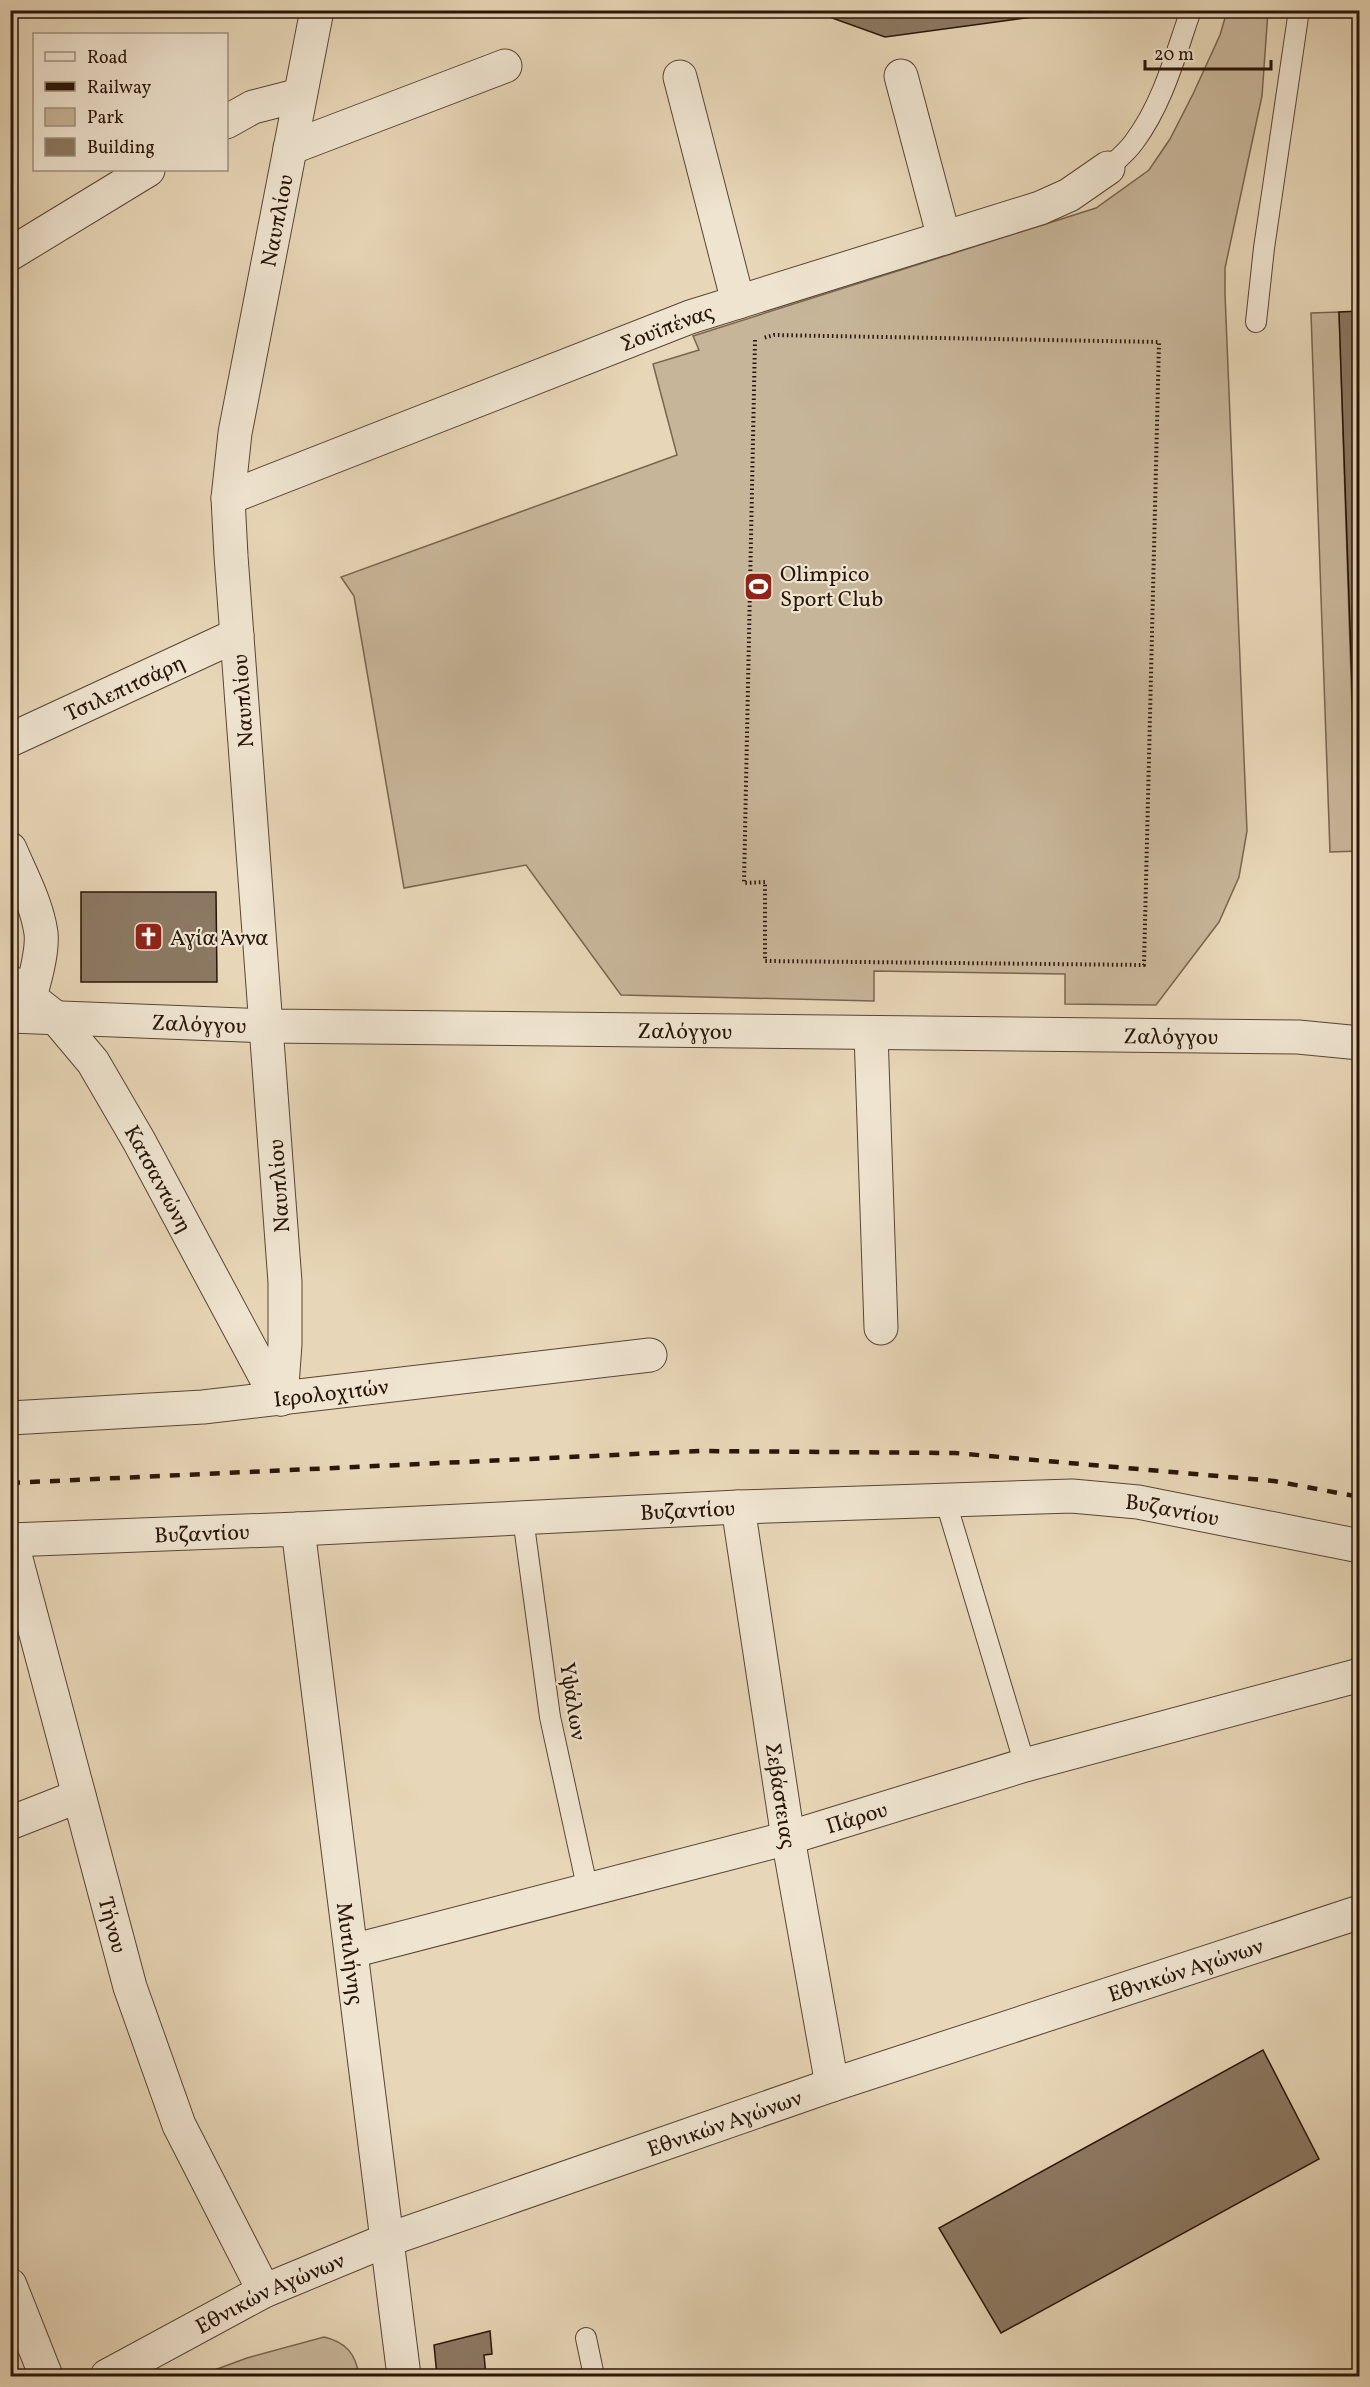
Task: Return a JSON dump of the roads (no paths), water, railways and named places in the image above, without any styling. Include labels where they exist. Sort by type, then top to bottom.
[{"type":"street","name":"Ναυπλίου","points":[[281,1399],[285,1354],[285,1282],[228,526],[228,498],[235,433],[317,10]]},
{"type":"street","points":[[290,148],[505,66]]},
{"type":"street","points":[[901,76],[944,238]]},
{"type":"street","points":[[680,77],[738,302]]},
{"type":"street","points":[[228,121],[254,107],[300,95]]},
{"type":"street","name":"Σουϊπένας","points":[[228,498],[690,317],[1056,201],[1090,182],[1108,168]]},
{"type":"street","points":[[10,254],[146,171]]},
{"type":"street","name":"Τσιλεπιτσάρη","points":[[10,740],[237,635]]},
{"type":"street","points":[[10,849],[34,907],[41,934],[36,977],[17,998]]},
{"type":"street","name":"Ζαλόγγου","points":[[17,998],[56,1018],[267,1026],[1298,1037],[1359,1043]]},
{"type":"street","name":"Κατσαντώνη","points":[[56,1018],[93,1062],[140,1141],[265,1376],[281,1399]]},
{"type":"street","points":[[871,1033],[881,1328]]},
{"type":"street","name":"Ιερολοχιτών","points":[[10,1418],[203,1407],[650,1355]]},
{"type":"street","name":"Βυζαντίου","points":[[11,1540],[298,1529],[738,1507],[1072,1496],[1108,1498],[1359,1546]]},
{"type":"street","name":"Σεβάστειας","points":[[738,1507],[788,1838],[832,2085]]},
{"type":"street","name":"Μυτιλήνης","points":[[298,1529],[404,2376]]},
{"type":"street","name":"Τήνου","points":[[11,1540],[129,1987],[179,2125],[264,2291]]},
{"type":"street","name":"Πάρου","points":[[352,1951],[788,1838],[1025,1765],[1359,1675]]},
{"type":"street","points":[[10,1823],[79,1796]]},
{"type":"street","name":"Εθνικών Αγώνων","points":[[107,2376],[264,2291],[387,2240],[832,2085],[1359,1912]]},
{"type":"street","points":[[10,2285],[46,2376]]},
{"type":"lane","points":[[1108,168],[1133,144],[1150,118],[1163,91],[1191,10]]},
{"type":"lane","points":[[1256,322],[1264,248],[1299,10]]},
{"type":"lane","points":[[945,1499],[1025,1765]]},
{"type":"lane","name":"Υψάλων","points":[[524,1518],[550,1717],[588,1891]]},
{"type":"lane","points":[[586,2338],[594,2376]]},
{"type":"railway","points":[[10,1483],[700,1451],[955,1453],[1274,1481],[1360,1497]]},
{"type":"place","name":"Olimpico Sport Club","points":[[759,586]]},
{"type":"place","name":"Αγία Άννα","points":[[149,937]]}]
